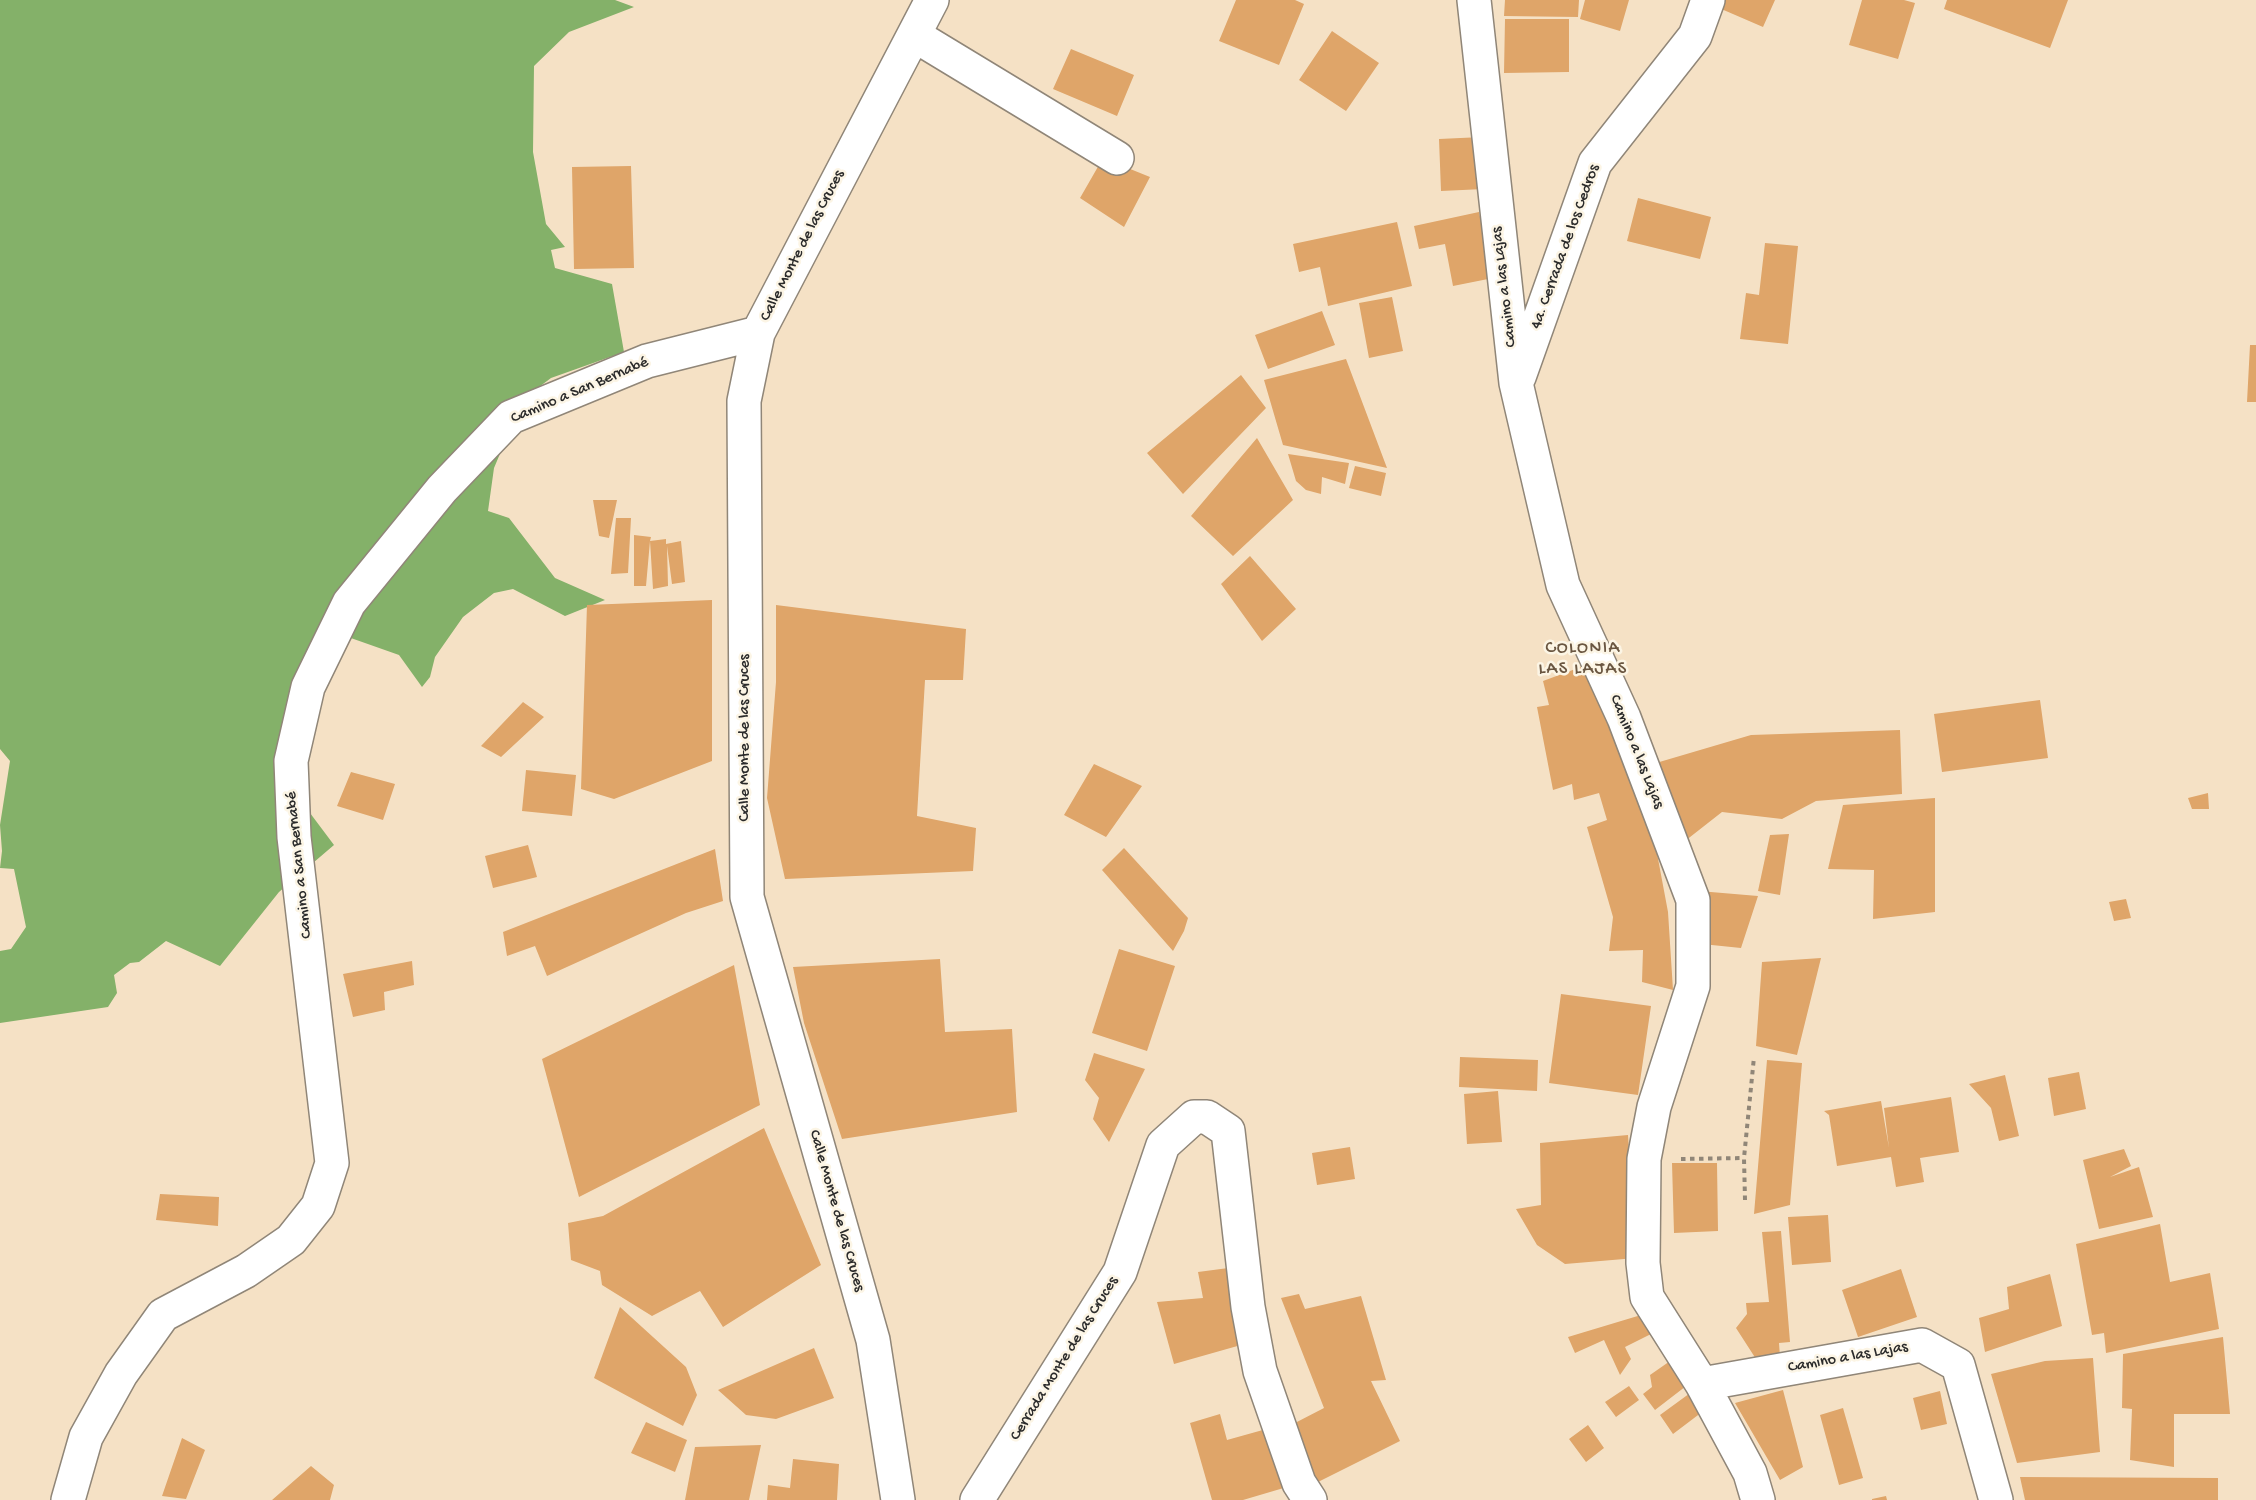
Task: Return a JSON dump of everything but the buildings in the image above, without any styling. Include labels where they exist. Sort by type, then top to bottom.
[{"type":"street","name":"Calle Monte de las Cruces","points":[[898,1500],[873,1340],[747,897],[744,401],[758,333],[932,0]]},
{"type":"street","name":"Camino a las Lajas","points":[[1474,0],[1516,383],[1563,585],[1624,718],[1693,900],[1693,986],[1654,1107],[1644,1160],[1643,1263],[1647,1297],[1702,1384],[1750,1473],[1758,1500]]},
{"type":"street","name":"4a. Cerrada de los Cedros","points":[[1516,383],[1595,163],[1695,36],[1708,0]]},
{"type":"street","points":[[914,35],[1116,158]]},
{"type":"street","name":"Camino a San Bernabé","points":[[68,1500],[86,1437],[121,1374],[163,1315],[246,1271],[291,1240],[318,1206],[332,1163],[294,837],[291,761],[308,687],[349,603],[442,489],[511,417],[647,361],[758,333]]},
{"type":"street","name":"Cerrada Monte de las Cruces","points":[[976,1500],[1120,1272],[1163,1145],[1194,1118],[1207,1117],[1228,1131],[1248,1307],[1260,1371],[1299,1483],[1310,1500]]},
{"type":"street","name":"Camino a las Lajas","points":[[1702,1384],[1922,1345],[1958,1365],[1996,1500]]},
{"type":"path","points":[[1745,1200],[1744,1158],[1754,1057]]},
{"type":"path","points":[[1644,1160],[1744,1158]]},
{"type":"green space","points":[[0,0],[615,0],[634,7],[569,32],[534,66],[533,152],[546,224],[565,247],[551,250],[555,268],[612,284],[624,352],[551,378],[523,399],[494,468],[488,511],[509,518],[555,578],[605,600],[565,616],[513,589],[494,593],[463,617],[435,657],[430,677],[422,687],[399,655],[331,631],[302,698],[301,801],[334,845],[279,892],[220,966],[166,941],[139,962],[130,963],[114,975],[117,993],[108,1007],[0,1023],[0,951],[11,949],[26,927],[14,869],[0,868],[2,851],[0,825],[10,761],[0,749]]},
{"type":"district","name":"COLONIA LAS LAJAS","points":[[1583,659]]}]
